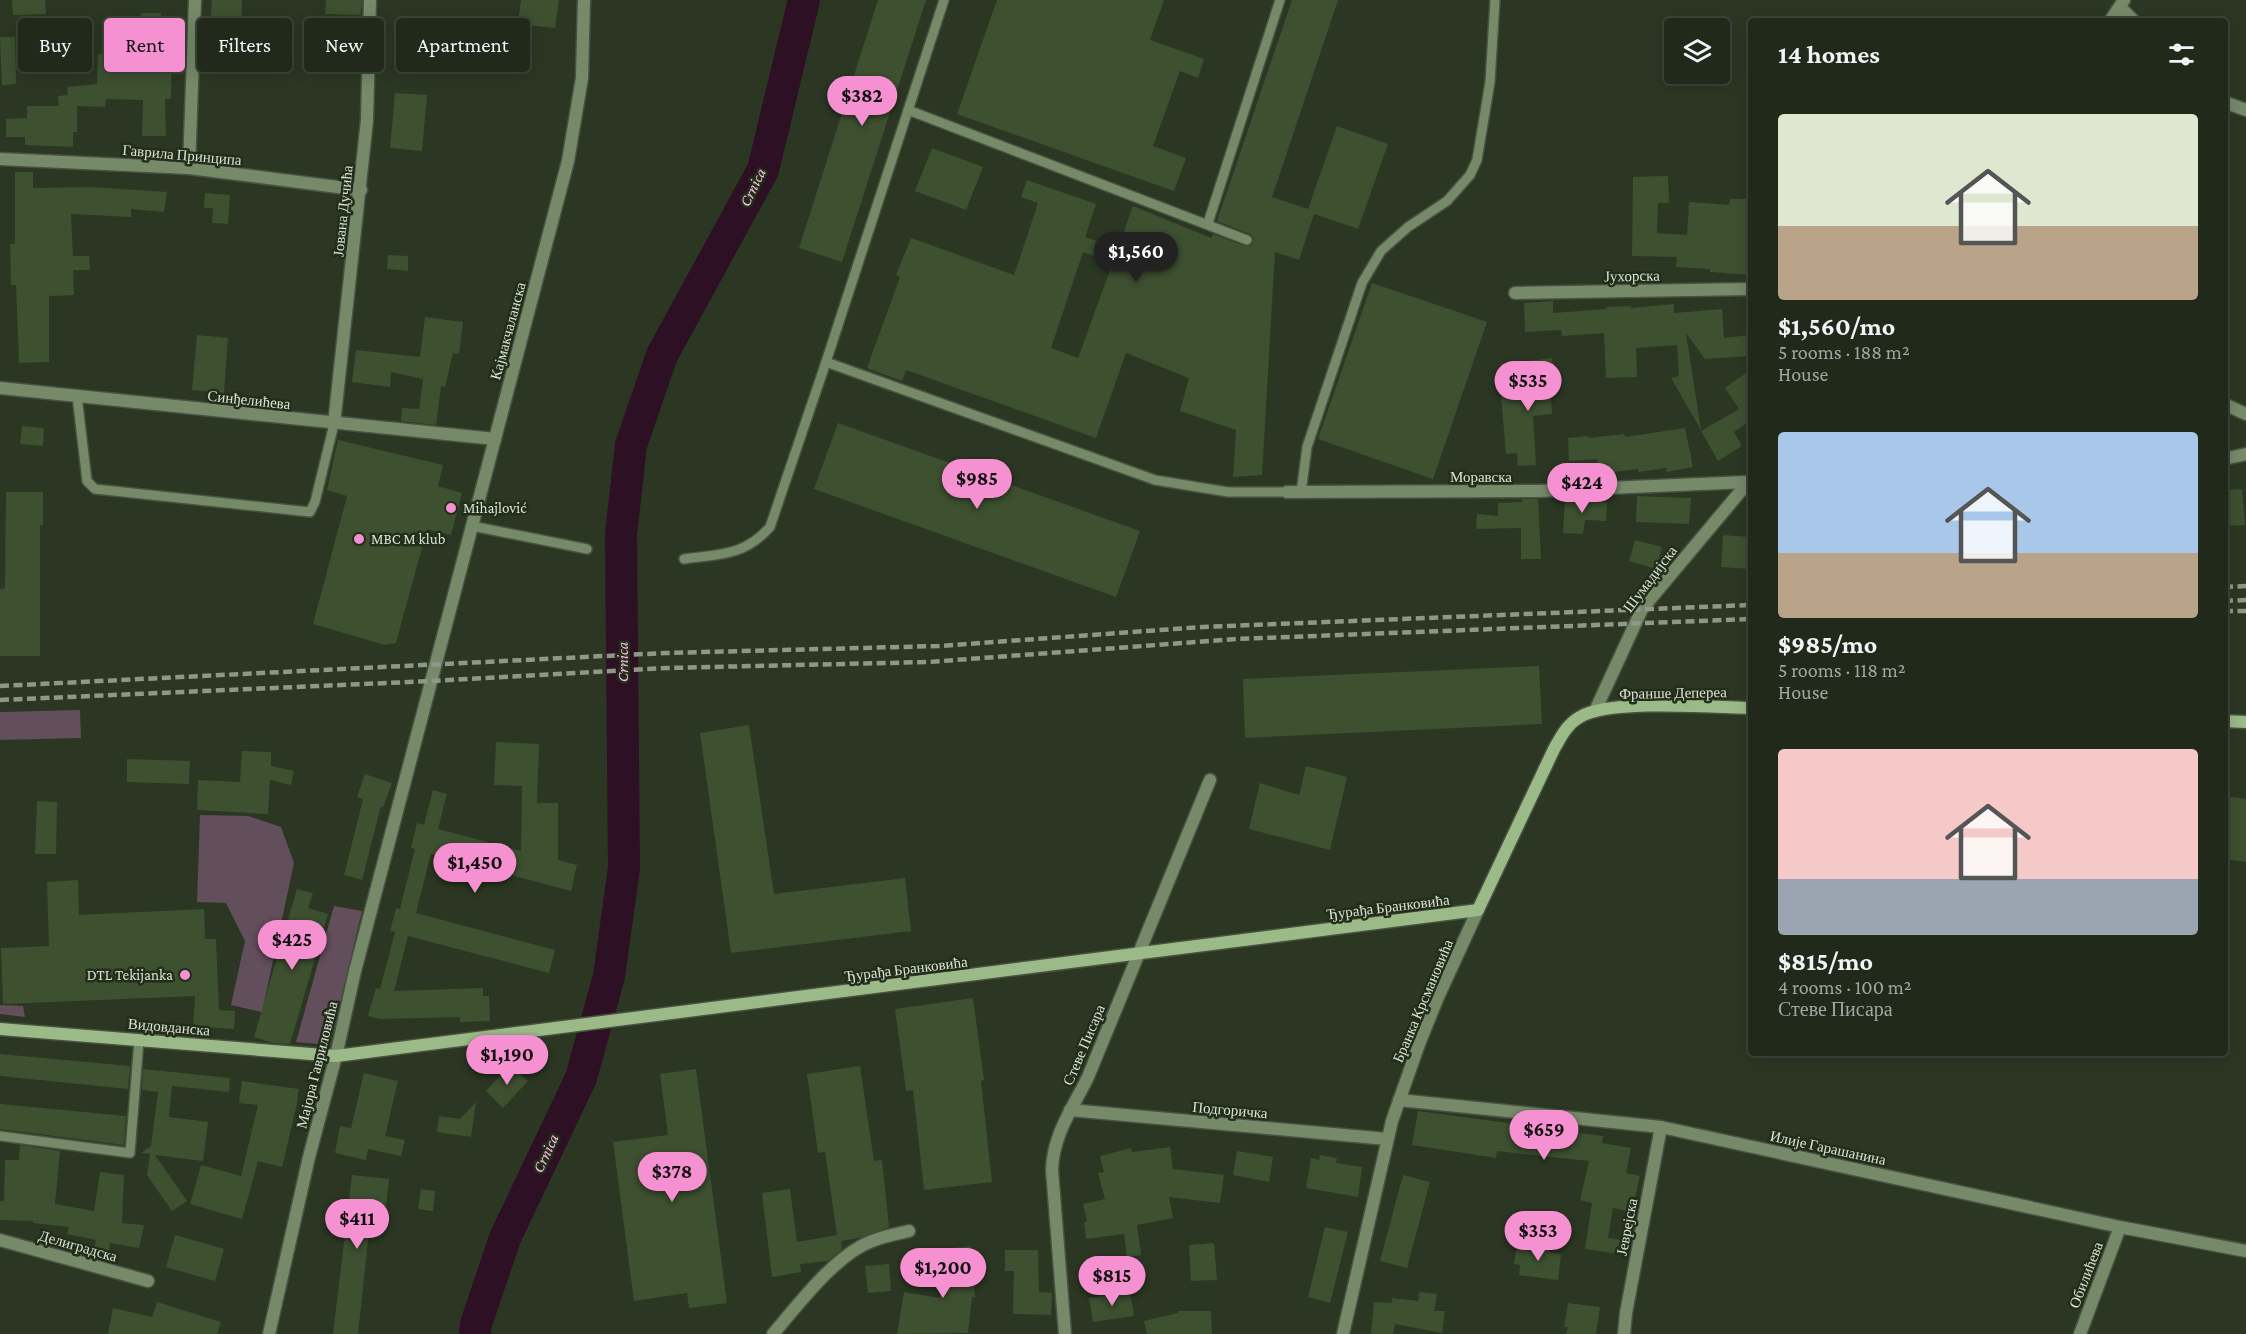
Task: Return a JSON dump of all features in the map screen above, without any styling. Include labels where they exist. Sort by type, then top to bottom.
[{"type":"main road","name":"Франше Депереа","points":[[1595,711],[1662,706],[1748,708]]},
{"type":"main road","name":"Бранка Крсмановића","points":[[1478,910],[1562,736],[1575,720],[1595,711]]},
{"type":"main road","points":[[2228,721],[2246,722]]},
{"type":"main road","name":"Ђурађа Бранковића","points":[[336,1056],[1478,910]]},
{"type":"main road","name":"Видовданска","points":[[0,1029],[336,1056]]},
{"type":"street","points":[[189,168],[195,0]]},
{"type":"street","name":"Јована Дучића","points":[[334,424],[367,120],[370,0]]},
{"type":"street","name":"Кајмакчаланска","points":[[436,666],[568,161],[582,78],[584,0]]},
{"type":"street","points":[[2112,18],[2122,3],[2132,18]]},
{"type":"street","points":[[2228,103],[2246,110]]},
{"type":"street","name":"Гаврила Принципа","points":[[0,159],[189,168],[361,190]]},
{"type":"street","name":"Јухорска","points":[[1515,293],[1748,289]]},
{"type":"street","name":"Синђелићева","points":[[0,388],[495,440]]},
{"type":"street","points":[[2228,406],[2246,414]]},
{"type":"street","points":[[2228,458],[2246,454]]},
{"type":"street","name":"Моравска","points":[[1287,492],[1539,491],[1748,481]]},
{"type":"street","name":"Шумадијска","points":[[1595,711],[1642,609],[1748,482]]},
{"type":"street","name":"Мајора Гавриловића","points":[[269,1334],[309,1157],[336,1056],[355,971],[436,666]]},
{"type":"street","name":"Стеве Писара","points":[[1065,1334],[1053,1161],[1057,1138],[1088,1077],[1210,780]]},
{"type":"street","name":"Бранка Крсмановића","points":[[1343,1334],[1387,1138],[1399,1100],[1438,997],[1478,910]]},
{"type":"street","name":"Илије Гарашанина","points":[[1399,1100],[1661,1127],[2120,1227],[2246,1251]]},
{"type":"street","name":"Подгоричка","points":[[1070,1110],[1387,1138]]},
{"type":"street","name":"Јеврејска","points":[[1624,1334],[1661,1127]]},
{"type":"street","name":"Обилићева","points":[[2080,1334],[2120,1227]]},
{"type":"street","points":[[773,1334],[817,1283],[856,1249],[871,1241],[909,1231]]},
{"type":"street","name":"Делиградска","points":[[0,1240],[148,1281]]},
{"type":"lane","points":[[684,559],[737,552],[759,539],[770,527],[944,0]]},
{"type":"lane","points":[[1208,224],[1280,0]]},
{"type":"lane","points":[[1301,493],[1307,447],[1362,283],[1381,251],[1408,227],[1447,201],[1470,175],[1477,160],[1490,82],[1495,0]]},
{"type":"lane","points":[[908,110],[1247,240]]},
{"type":"lane","points":[[826,362],[1155,480],[1228,492],[1287,492]]},
{"type":"lane","points":[[77,396],[87,482],[96,489],[131,493],[310,512],[315,502],[334,424]]},
{"type":"lane","points":[[472,526],[587,549]]},
{"type":"lane","points":[[0,1136],[130,1153],[140,1040]]},
{"type":"shaded area","points":[[80,710],[81,738],[0,740],[0,712]]},
{"type":"shaded area","points":[[200,815],[248,816],[281,827],[294,863],[262,1012],[231,1005],[245,941],[226,903],[197,902]]},
{"type":"shaded area","points":[[334,906],[362,911],[330,1045],[296,1042]]},
{"type":"shaded area","points":[[0,1005],[23,1006],[25,1017],[0,1014]]},
{"type":"building","points":[[12,0],[45,0],[46,14],[13,15]]},
{"type":"building","points":[[212,0],[242,0],[242,18],[208,18],[211,16]]},
{"type":"building","points":[[326,0],[362,0],[361,15],[325,14]]},
{"type":"building","points":[[521,0],[559,0],[555,28],[530,25],[530,18],[519,18]]},
{"type":"building","points":[[878,0],[926,0],[842,262],[799,248]]},
{"type":"building","points":[[997,0],[1164,0],[1150,40],[1204,59],[1198,78],[1180,71],[1153,146],[1186,158],[1174,191],[957,114]]},
{"type":"building","points":[[1292,0],[1338,0],[1272,197],[1308,209],[1337,126],[1388,144],[1358,229],[1314,214],[1299,260],[1275,252],[1262,475],[1233,477],[1236,430],[1180,411],[1189,378],[1126,353],[1096,438],[906,370],[902,381],[867,368],[900,277],[896,275],[911,238],[1014,275],[1038,203],[1021,197],[1027,180],[1096,204],[1085,237],[1118,248],[1133,206],[1211,238],[1213,234],[1245,246],[1252,245],[1254,238],[1250,234],[1217,221]],"holes":[[[1083,252],[1113,262],[1078,358],[1051,348]]]},
{"type":"building","points":[[141,13],[161,13],[161,18],[141,18]]},
{"type":"building","points":[[15,37],[16,84],[2,85],[0,38]]},
{"type":"building","points":[[98,54],[104,54],[104,72],[171,72],[171,99],[165,99],[166,136],[142,136],[143,100],[106,99],[105,107],[77,106],[77,132],[73,132],[73,147],[25,145],[25,137],[6,137],[6,119],[27,118],[27,106],[59,106],[58,96],[68,95],[67,87],[97,84]]},
{"type":"building","points":[[395,93],[427,95],[422,151],[390,148]]},
{"type":"building","points":[[932,148],[983,167],[966,210],[915,191]]},
{"type":"building","points":[[15,172],[33,172],[33,188],[91,187],[167,192],[164,212],[131,209],[131,217],[71,214],[73,256],[89,256],[90,270],[73,270],[74,295],[49,296],[49,362],[19,363],[16,285],[11,285],[10,244],[15,244]]},
{"type":"building","points":[[1668,176],[1669,203],[1658,203],[1657,233],[1687,235],[1689,202],[1729,205],[1730,199],[1748,199],[1748,275],[1676,267],[1677,257],[1632,256],[1633,177]]},
{"type":"building","points":[[205,193],[230,195],[228,224],[212,223],[213,208],[204,208]]},
{"type":"building","points":[[388,255],[408,256],[408,271],[387,269]]},
{"type":"building","points":[[1372,283],[1487,322],[1433,479],[1318,439]]},
{"type":"building","points":[[1553,301],[1553,313],[1606,309],[1606,307],[1631,306],[1631,308],[1674,304],[1674,313],[1722,309],[1724,338],[1748,335],[1748,356],[1705,359],[1686,333],[1701,430],[1671,378],[1679,376],[1677,345],[1636,348],[1637,377],[1606,378],[1604,333],[1562,336],[1561,330],[1525,332],[1524,303]]},
{"type":"building","points":[[425,317],[463,322],[459,354],[453,353],[445,387],[441,386],[436,425],[401,421],[402,408],[419,409],[423,379],[391,372],[390,387],[352,382],[356,350],[420,357]]},
{"type":"building","points":[[197,335],[228,338],[224,393],[192,390]]},
{"type":"building","points":[[1552,358],[1555,383],[1550,383],[1552,414],[1533,416],[1536,465],[1518,466],[1517,453],[1506,454],[1501,396],[1532,393],[1528,361]]},
{"type":"building","points":[[1748,371],[1748,422],[1734,432],[1742,446],[1718,461],[1701,431],[1739,409],[1725,388]]},
{"type":"building","points":[[838,423],[1140,531],[1116,597],[814,489]]},
{"type":"building","points":[[22,426],[44,428],[43,446],[20,444]]},
{"type":"building","points":[[1685,428],[1693,467],[1667,472],[1666,468],[1599,474],[1597,459],[1569,461],[1568,438],[1624,434],[1625,437]]},
{"type":"building","points":[[338,440],[443,465],[438,486],[462,493],[451,535],[427,529],[396,643],[385,645],[313,624],[347,496],[327,490]]},
{"type":"building","points":[[2242,489],[2245,525],[2228,526],[2228,490]]},
{"type":"building","points":[[6,492],[43,492],[43,525],[40,525],[40,656],[0,656],[0,589],[5,588]]},
{"type":"building","points":[[1637,496],[1691,498],[1689,524],[1636,522]]},
{"type":"building","points":[[1522,499],[1538,499],[1541,559],[1521,559],[1521,528],[1476,529],[1477,514],[1498,516],[1498,503],[1522,502]]},
{"type":"building","points":[[1565,499],[1607,502],[1606,521],[1585,520],[1583,534],[1563,533]]},
{"type":"building","points":[[1723,535],[1748,537],[1748,569],[1721,567]]},
{"type":"building","points":[[1635,540],[1662,547],[1656,569],[1629,561]]},
{"type":"building","points":[[1539,666],[1542,724],[1245,738],[1243,679]]},
{"type":"building","points":[[749,725],[774,894],[905,878],[911,931],[731,953],[700,733]]},
{"type":"building","points":[[496,742],[539,744],[537,803],[558,803],[558,860],[577,865],[571,891],[431,854],[416,913],[555,950],[549,973],[408,936],[394,991],[483,988],[483,996],[489,996],[490,1021],[460,1022],[460,1017],[380,1019],[368,1016],[376,988],[380,989],[395,932],[390,931],[396,908],[400,909],[415,849],[411,848],[417,823],[424,825],[433,790],[447,794],[438,829],[521,851],[522,786],[494,785]]},
{"type":"building","points":[[242,751],[271,752],[271,766],[294,771],[291,785],[270,780],[268,814],[197,810],[198,780],[240,782]]},
{"type":"building","points":[[127,759],[190,761],[189,784],[127,782]]},
{"type":"building","points":[[1306,766],[1347,777],[1330,850],[1249,829],[1260,783],[1299,795]]},
{"type":"building","points":[[365,774],[392,783],[383,807],[381,806],[362,880],[344,875],[363,799],[357,797]]},
{"type":"building","points":[[2228,797],[2246,799],[2246,862],[2228,860]]},
{"type":"building","points":[[37,801],[57,802],[56,854],[35,854]]},
{"type":"building","points":[[78,880],[79,915],[204,909],[205,939],[216,939],[219,1010],[235,1011],[234,1029],[193,1026],[195,996],[3,1004],[1,948],[49,946],[47,882]]},
{"type":"building","points":[[297,889],[313,893],[308,908],[328,914],[290,1044],[273,1043],[254,1037]]},
{"type":"building","points":[[973,998],[984,1080],[981,1081],[992,1182],[924,1190],[913,1090],[906,1091],[895,1009]]},
{"type":"building","points":[[0,1054],[130,1066],[128,1089],[0,1076]]},
{"type":"building","points":[[510,1065],[528,1081],[503,1108],[486,1091]]},
{"type":"building","points":[[860,1066],[874,1161],[882,1160],[889,1227],[859,1238],[841,1241],[842,1249],[828,1261],[800,1264],[801,1272],[772,1277],[762,1193],[790,1189],[797,1242],[837,1235],[825,1152],[818,1153],[807,1074]]},
{"type":"building","points":[[143,1069],[230,1078],[229,1092],[172,1086],[169,1117],[208,1122],[203,1161],[155,1155],[187,1201],[172,1211],[147,1175],[150,1154],[141,1153],[151,1146],[158,1092],[142,1090]]},
{"type":"building","points":[[696,1069],[727,1303],[689,1308],[687,1293],[634,1301],[613,1142],[668,1135],[660,1074]]},
{"type":"building","points":[[364,1073],[398,1081],[385,1136],[405,1140],[401,1156],[368,1149],[366,1160],[335,1153],[340,1126],[351,1128]]},
{"type":"building","points":[[242,1081],[299,1089],[282,1167],[258,1161],[242,1219],[190,1204],[201,1165],[241,1176],[258,1105],[239,1103]]},
{"type":"building","points":[[476,1102],[471,1137],[437,1132],[439,1116],[460,1119]]},
{"type":"building","points":[[0,1104],[126,1116],[124,1145],[0,1129]]},
{"type":"building","points":[[1418,1111],[1603,1136],[1602,1143],[1631,1148],[1626,1173],[1640,1176],[1635,1197],[1631,1196],[1627,1211],[1613,1208],[1608,1238],[1622,1240],[1620,1254],[1585,1249],[1592,1203],[1580,1200],[1589,1161],[1497,1151],[1496,1158],[1412,1145]]},
{"type":"building","points":[[20,1145],[60,1151],[55,1204],[94,1211],[100,1172],[124,1175],[122,1223],[144,1225],[139,1248],[110,1243],[109,1252],[94,1250],[96,1240],[67,1234],[69,1227],[33,1223],[33,1221],[0,1220],[0,1201],[4,1201],[5,1160],[19,1160]]},
{"type":"building","points":[[1170,1147],[1173,1169],[1224,1175],[1220,1203],[1169,1197],[1173,1218],[1137,1225],[1141,1255],[1127,1257],[1124,1234],[1086,1239],[1084,1222],[1087,1222],[1083,1204],[1105,1199],[1098,1173],[1104,1172],[1100,1156],[1131,1148],[1132,1152]]},
{"type":"building","points":[[1237,1151],[1273,1157],[1269,1182],[1233,1175]]},
{"type":"building","points":[[1320,1155],[1337,1158],[1336,1163],[1362,1167],[1358,1197],[1306,1188],[1311,1158],[1319,1160]]},
{"type":"building","points":[[352,1175],[389,1179],[386,1206],[372,1204],[358,1334],[333,1334]]},
{"type":"building","points":[[1403,1175],[1430,1182],[1407,1268],[1380,1261]]},
{"type":"building","points":[[421,1189],[435,1191],[433,1211],[418,1209]]},
{"type":"building","points":[[1325,1227],[1348,1232],[1330,1303],[1308,1297]]},
{"type":"building","points":[[175,1235],[224,1249],[215,1281],[166,1267]]},
{"type":"building","points":[[1214,1243],[1217,1280],[1191,1281],[1189,1245]]},
{"type":"building","points":[[1517,1244],[1549,1248],[1549,1252],[1561,1254],[1558,1280],[1519,1275],[1520,1265],[1514,1264]]},
{"type":"building","points":[[971,1246],[975,1297],[972,1297],[968,1333],[897,1334],[904,1292],[940,1298],[939,1249]]},
{"type":"building","points":[[1005,1250],[1038,1250],[1039,1292],[1052,1293],[1051,1315],[1013,1314],[1014,1271],[1005,1271]]},
{"type":"building","points":[[889,1264],[891,1291],[868,1293],[865,1266]]},
{"type":"building","points":[[1130,1292],[1134,1316],[1093,1322],[1089,1298]]},
{"type":"building","points":[[1419,1292],[1437,1294],[1434,1311],[1445,1311],[1442,1333],[1395,1324],[1393,1334],[1371,1334],[1374,1302],[1392,1303],[1392,1298],[1418,1301]]},
{"type":"building","points":[[157,1302],[221,1322],[217,1334],[108,1334],[113,1308],[152,1317]]},
{"type":"building","points":[[1568,1303],[1600,1307],[1596,1334],[1566,1334],[1568,1327],[1564,1327]]},
{"type":"building","points":[[1178,1311],[1211,1311],[1212,1334],[1147,1334],[1144,1321],[1178,1313]]},
{"type":"waterway","name":"Crnica","points":[[475,1334],[476,1324],[505,1238],[581,1078],[609,976],[624,868],[621,534],[631,445],[662,355],[763,170],[804,0]]},
{"type":"railway","points":[[2228,587],[2246,586]]},
{"type":"railway","points":[[2228,601],[2246,600]]},
{"type":"railway","points":[[0,686],[665,653],[939,646],[1202,627],[1748,605]]},
{"type":"railway","points":[[2228,611],[2246,611]]},
{"type":"railway","points":[[0,700],[667,668],[929,662],[1237,639],[1748,619]]},
{"type":"place","name":"Mihajlović","points":[[451,508]]},
{"type":"place","name":"MBC M klub","points":[[359,539]]},
{"type":"place","name":"DTL Tekijanka","points":[[185,975]]}]
